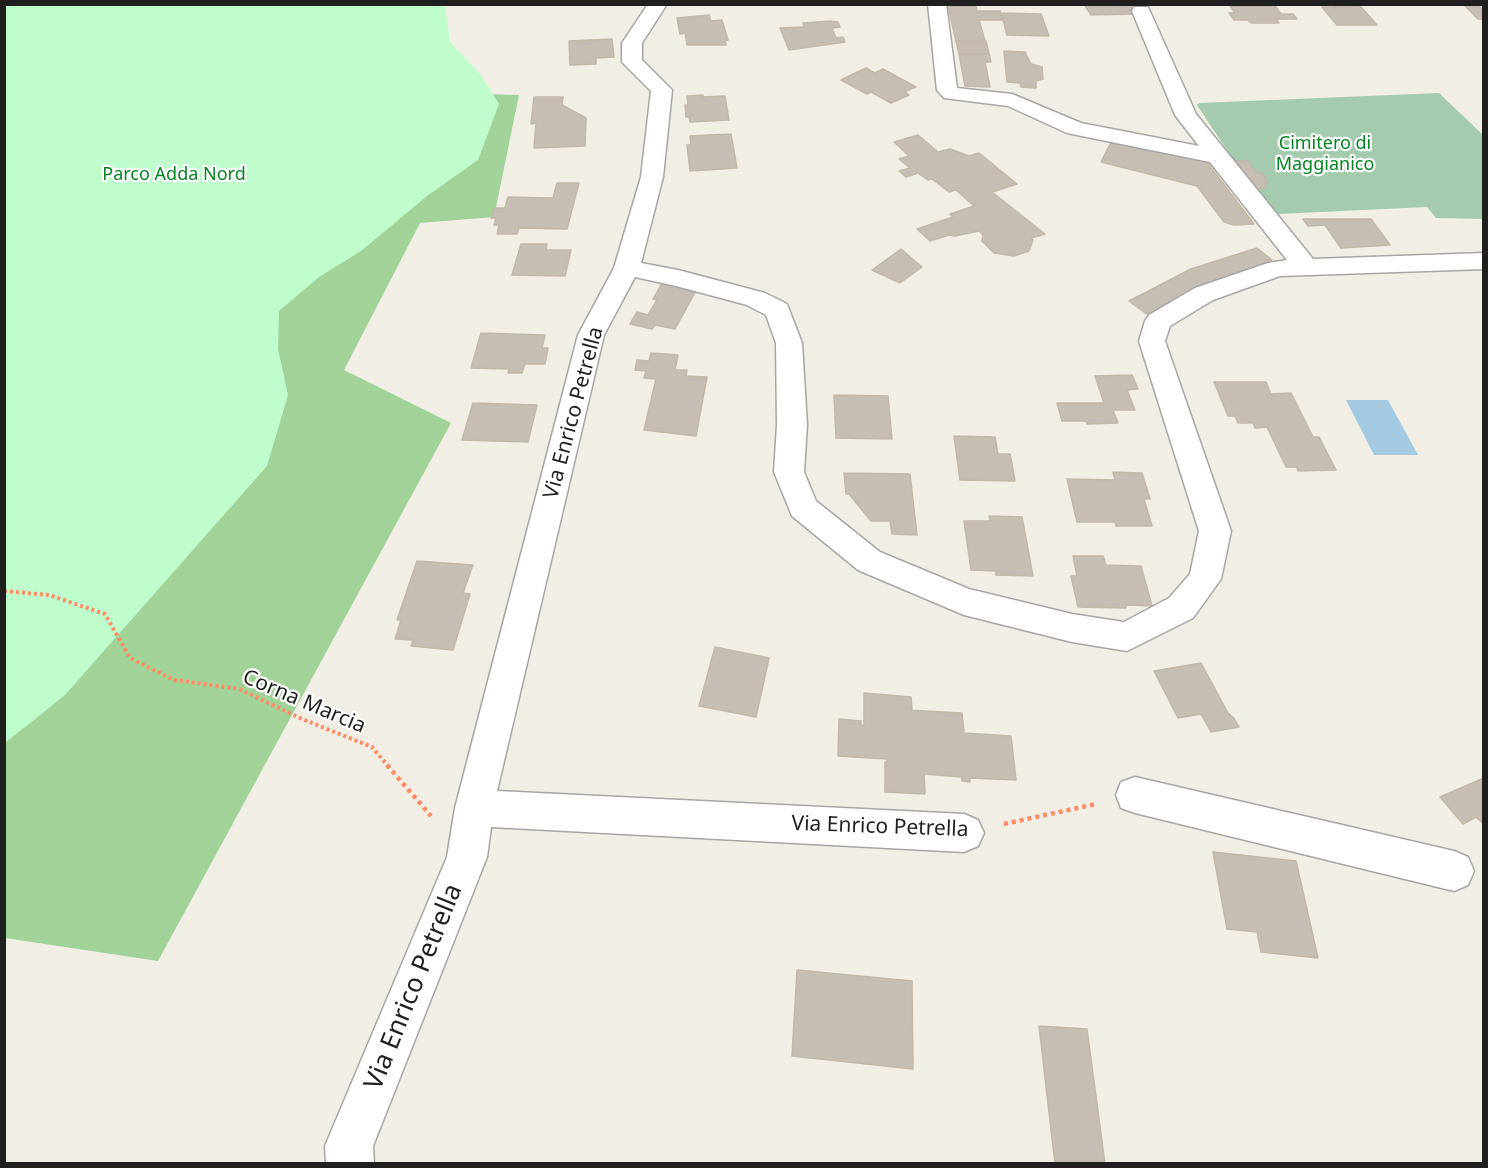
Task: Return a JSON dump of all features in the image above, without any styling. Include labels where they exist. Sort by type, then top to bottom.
[{"type":"street","name":"Via Enrico Petrella","points":[[350,1164],[349,1146],[467,857],[474,808],[591,335],[627,268],[652,177],[662,90],[632,62],[632,43],[658,4]]},
{"type":"street","points":[[937,4],[947,90],[951,94],[1012,100],[1075,128],[1218,158]]},
{"type":"street","points":[[1141,11],[1186,115],[1306,267]]},
{"type":"street","points":[[627,268],[678,278],[756,299],[778,310],[789,343],[792,425],[789,472],[803,508],[869,561],[964,601],[1072,628],[1127,637],[1181,608],[1205,579],[1215,531],[1152,341],[1158,321],[1204,294],[1277,268],[1484,261]]},
{"type":"street","points":[[1135,795],[1454,871]]},
{"type":"street","name":"Via Enrico Petrella","points":[[474,808],[964,833]]},
{"type":"path","name":"Corna Marcia","points":[[4,591],[49,596],[105,614],[130,658],[174,680],[239,689],[302,719],[372,747],[467,857]]},
{"type":"path","name":"Via Enrico Petrella","points":[[964,833],[1135,795]]},
{"type":"green space","name":"Parco Adda Nord","points":[[5,4],[445,5],[450,42],[481,75],[499,104],[478,160],[427,196],[361,251],[319,277],[279,311],[278,349],[288,395],[267,466],[65,695],[5,743]]},
{"type":"green space","points":[[4,5],[412,92],[519,95],[494,217],[420,223],[344,370],[451,423],[158,961],[5,938]]},
{"type":"green space","name":"Cimitero di Maggianico","points":[[1439,93],[1483,135],[1483,219],[1436,218],[1427,207],[1278,214],[1269,210],[1252,188],[1197,105],[1199,103]]},
{"type":"water","points":[[1346,400],[1388,400],[1418,455],[1374,455]]},
{"type":"building","points":[[1084,4],[1130,4],[1136,14],[1091,15]]},
{"type":"building","points":[[1334,4],[1361,7],[1377,25],[1337,25],[1322,7],[1336,7]]},
{"type":"building","points":[[1463,4],[1484,4],[1484,19],[1478,19]]},
{"type":"building","points":[[948,6],[976,6],[977,11],[1000,11],[1002,20],[979,20],[985,41],[956,41]]},
{"type":"building","points":[[1230,6],[1275,6],[1281,14],[1293,14],[1297,19],[1276,19],[1279,23],[1251,23],[1248,20],[1234,20],[1229,13],[1235,13]]},
{"type":"building","points":[[1001,13],[1041,14],[1049,36],[1007,35]]},
{"type":"building","points":[[709,15],[711,21],[722,20],[728,40],[725,41],[726,45],[687,45],[685,33],[680,34],[677,18]]},
{"type":"building","points":[[838,22],[840,27],[832,28],[836,38],[843,37],[845,42],[789,50],[780,28],[804,27],[803,23]]},
{"type":"building","points":[[612,39],[614,57],[596,58],[596,64],[570,65],[569,41]]},
{"type":"building","points":[[956,41],[986,41],[989,54],[959,54]]},
{"type":"building","points":[[1004,51],[1025,52],[1031,64],[1042,67],[1043,79],[1036,81],[1036,88],[1021,87],[1020,83],[1007,82]]},
{"type":"building","points":[[959,54],[989,54],[991,62],[985,62],[990,87],[965,86]]},
{"type":"building","points":[[866,68],[875,73],[883,69],[916,87],[904,92],[909,95],[891,103],[871,92],[867,94],[841,80]]},
{"type":"building","points":[[703,95],[703,97],[725,96],[729,120],[690,122],[689,117],[686,117],[687,96]]},
{"type":"building","points":[[534,97],[563,97],[562,105],[586,118],[585,146],[534,148],[536,123],[531,124]]},
{"type":"building","points":[[731,134],[737,168],[690,171],[687,145],[691,145],[690,136]]},
{"type":"building","points":[[918,135],[938,152],[950,149],[969,156],[979,153],[1017,184],[992,192],[1045,234],[1031,238],[1033,240],[1029,251],[1014,256],[994,253],[982,241],[983,235],[979,231],[949,235],[930,241],[917,229],[953,217],[950,214],[974,206],[956,190],[949,192],[932,179],[928,180],[918,173],[906,177],[899,171],[910,168],[899,159],[909,156],[894,142]]},
{"type":"building","points":[[1113,138],[1206,161],[1254,224],[1234,225],[1224,222],[1197,186],[1101,162]]},
{"type":"building","points":[[1234,161],[1248,161],[1257,173],[1262,173],[1268,183],[1264,183],[1267,188],[1253,189]]},
{"type":"building","points":[[557,183],[579,183],[567,229],[519,228],[517,234],[497,234],[499,225],[494,225],[496,218],[491,218],[494,208],[505,208],[508,197],[553,198]]},
{"type":"building","points":[[1303,219],[1371,219],[1390,245],[1341,248],[1325,225],[1308,226]]},
{"type":"building","points":[[521,244],[547,244],[546,250],[571,250],[565,276],[512,275]]},
{"type":"building","points":[[1257,248],[1272,260],[1211,282],[1148,315],[1129,301],[1191,269]]},
{"type":"building","points":[[901,249],[922,267],[900,283],[872,270]]},
{"type":"building","points":[[663,282],[697,289],[675,329],[655,325],[652,329],[630,324],[637,312],[648,315],[657,300],[653,299]]},
{"type":"building","points":[[481,333],[545,335],[542,348],[548,348],[545,364],[525,364],[522,373],[508,373],[509,369],[471,368]]},
{"type":"building","points":[[651,353],[678,355],[675,370],[687,370],[686,376],[707,377],[696,436],[644,430],[656,379],[644,378],[646,371],[635,370],[637,360],[649,361]]},
{"type":"building","points":[[1132,375],[1138,389],[1127,390],[1135,410],[1113,410],[1118,423],[1087,424],[1086,421],[1062,421],[1057,403],[1104,403],[1095,376]]},
{"type":"building","points":[[1214,382],[1266,382],[1271,394],[1291,393],[1313,437],[1319,437],[1336,470],[1298,471],[1297,467],[1286,467],[1267,427],[1255,428],[1253,423],[1238,423],[1235,416],[1228,416]]},
{"type":"building","points":[[834,395],[888,396],[892,439],[836,438]]},
{"type":"building","points":[[473,403],[537,405],[528,442],[462,440]]},
{"type":"building","points":[[954,436],[995,437],[998,454],[1010,454],[1015,481],[960,480]]},
{"type":"building","points":[[1113,472],[1142,473],[1150,499],[1144,499],[1152,526],[1116,526],[1115,522],[1077,522],[1067,479],[1115,480]]},
{"type":"building","points":[[844,473],[910,474],[917,535],[892,534],[890,521],[871,521],[849,494],[846,494]]},
{"type":"building","points":[[989,516],[1022,517],[1033,576],[996,575],[996,571],[971,570],[964,521],[990,521]]},
{"type":"building","points":[[1073,556],[1103,556],[1106,565],[1141,566],[1152,606],[1078,607],[1071,576],[1077,576]]},
{"type":"building","points":[[417,561],[473,565],[463,593],[470,594],[453,650],[411,646],[413,640],[395,639],[401,620],[397,620]]},
{"type":"building","points":[[715,647],[769,658],[756,717],[699,706]]},
{"type":"building","points":[[1201,663],[1228,713],[1239,727],[1211,732],[1201,714],[1178,718],[1154,671]]},
{"type":"building","points":[[864,693],[911,697],[912,709],[907,708],[907,710],[962,713],[964,733],[1011,736],[1016,780],[970,778],[970,782],[962,781],[962,777],[924,774],[925,794],[885,792],[885,762],[887,759],[838,756],[839,719],[861,721],[861,726],[864,725]]},
{"type":"building","points":[[1484,778],[1484,824],[1476,817],[1463,824],[1440,797]]},
{"type":"building","points":[[1213,852],[1296,861],[1318,958],[1261,952],[1257,932],[1227,929]]},
{"type":"building","points":[[797,970],[912,981],[913,1069],[792,1056]]},
{"type":"building","points":[[1039,1026],[1087,1029],[1105,1164],[1055,1164]]}]
